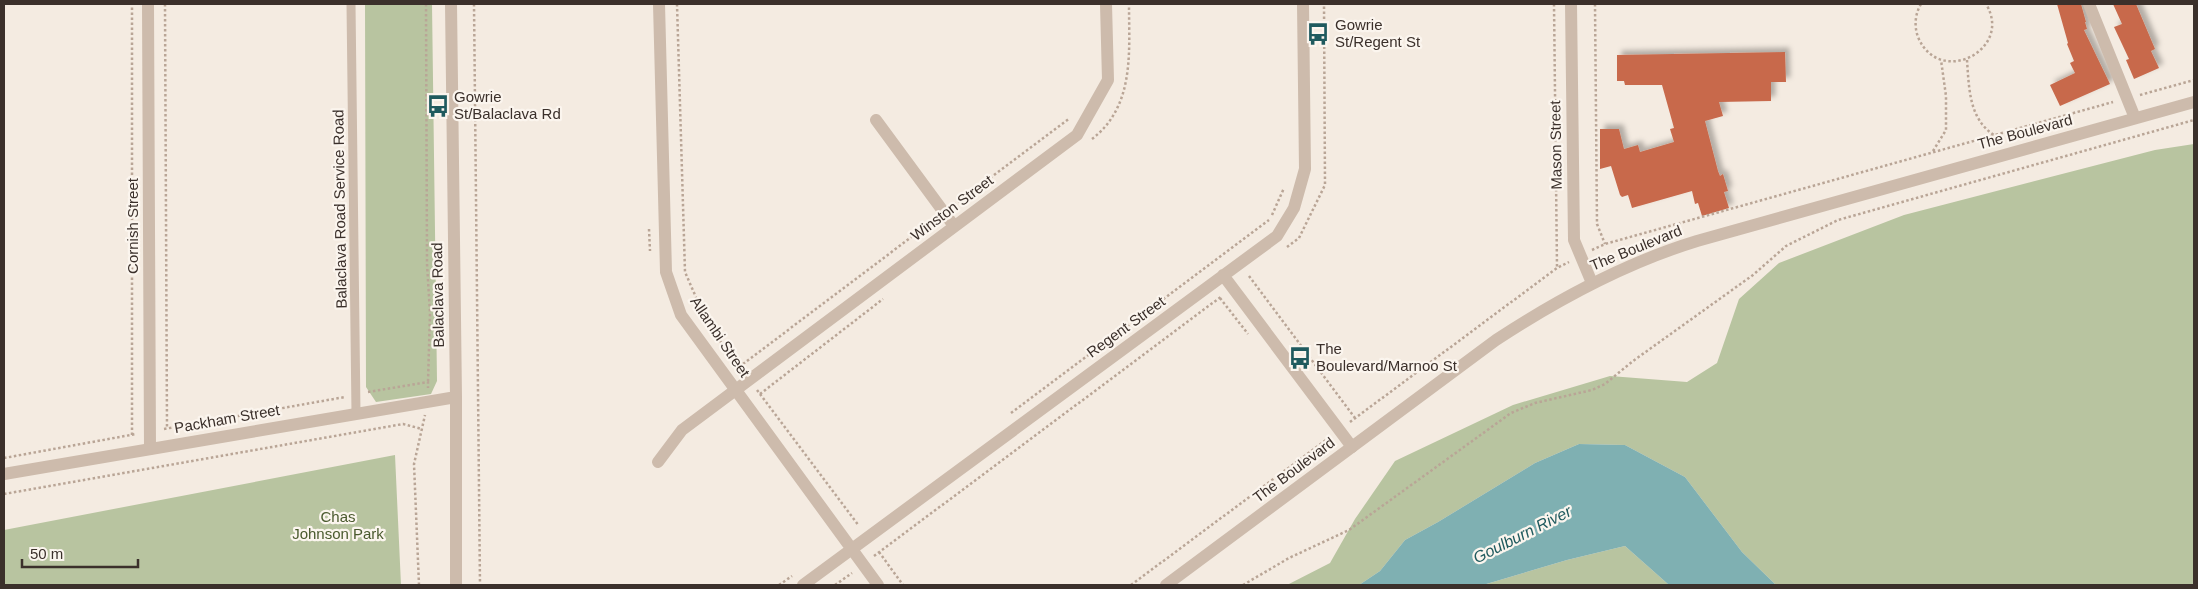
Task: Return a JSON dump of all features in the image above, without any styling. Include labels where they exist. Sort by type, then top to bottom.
[{"type":"street","name":"Cornish Street","points":[[148,4],[150,449]]},
{"type":"street","name":"Balaclava Road","points":[[451,4],[456,397],[456,585]]},
{"type":"street","name":"Allambi Street","points":[[659,4],[666,272],[681,315],[878,585]]},
{"type":"street","name":"Winston Street","points":[[658,462],[682,430],[1077,135],[1108,80],[1106,4]]},
{"type":"street","name":"Regent Street","points":[[803,585],[1276,236],[1294,208],[1305,170],[1304,4]]},
{"type":"street","name":"Mason Street","points":[[1571,4],[1573,230],[1574,240],[1592,283]]},
{"type":"street","points":[[2089,4],[2135,118]]},
{"type":"street","name":"The Boulevard","points":[[1166,585],[1496,340],[1553,304],[1592,283],[1652,256],[1690,243],[2194,102]]},
{"type":"street","points":[[876,120],[954,226]]},
{"type":"street","points":[[1224,275],[1352,447]]},
{"type":"street","name":"Packham Street","points":[[4,474],[456,397]]},
{"type":"lane","name":"Balaclava Road Service Road","points":[[351,4],[356,413]]},
{"type":"path","points":[[132,4],[132,435]]},
{"type":"path","points":[[165,4],[167,428]]},
{"type":"path","points":[[419,585],[414,464],[428,401],[430,313],[427,264],[426,4]]},
{"type":"path","points":[[474,4],[480,585]]},
{"type":"path","points":[[677,4],[685,272],[708,325],[903,585]]},
{"type":"path","points":[[1554,4],[1557,268]]},
{"type":"path","points":[[1595,4],[1597,224],[1604,244]]},
{"type":"path","points":[[1921,4],[1916,19],[1916,32],[1921,44],[1930,54],[1941,60],[1954,62],[1967,60],[1982,49],[1991,34],[1992,22],[1986,4]]},
{"type":"path","points":[[1932,153],[1946,130],[1946,96],[1941,60]]},
{"type":"path","points":[[1967,60],[1969,95],[1982,127],[1994,136]]},
{"type":"path","points":[[1131,585],[1557,268],[1604,244],[2194,80]]},
{"type":"path","points":[[1243,585],[1289,558],[1349,530],[1511,413],[1535,403],[1592,390],[1605,384],[1633,361],[1753,275],[1786,246],[1818,229],[1838,220],[2194,120]]},
{"type":"path","points":[[1009,414],[1270,220],[1284,187]]},
{"type":"path","points":[[649,228],[651,257]]},
{"type":"path","points":[[1249,276],[1355,418]]},
{"type":"path","points":[[4,458],[428,382]]},
{"type":"path","points":[[4,494],[403,424],[422,429]]},
{"type":"path","points":[[840,558],[856,579]]},
{"type":"path","points":[[779,585],[794,574]]},
{"type":"green space","points":[[365,4],[432,4],[437,381],[431,394],[376,402],[366,387]]},
{"type":"green space","points":[[2194,144],[2194,585],[1776,585],[1742,552],[1685,477],[1625,445],[1579,444],[1535,463],[1405,540],[1380,571],[1359,585],[1287,585],[1330,563],[1355,519],[1395,461],[1513,405],[1610,376],[1687,382],[1717,363],[1739,299],[1779,263],[1904,215],[2155,150]]},
{"type":"green space","name":"Chas Johnson Park","points":[[395,455],[401,585],[4,585],[4,530]]},
{"type":"green space","points":[[1625,546],[1669,585],[1483,585],[1567,560]]},
{"type":"water","name":"Goulburn River","points":[[1579,444],[1625,445],[1685,477],[1742,552],[1776,585],[1669,585],[1625,546],[1567,560],[1483,585],[1359,585],[1380,571],[1405,540],[1535,463]]},
{"type":"building","points":[[2057,4],[2081,4],[2087,29],[2084,30],[2110,84],[2060,106],[2050,85],[2075,73],[2070,63],[2074,61],[2067,44]]},
{"type":"building","points":[[2113,4],[2136,4],[2155,49],[2151,51],[2159,68],[2134,79],[2126,60],[2129,59],[2114,27],[2122,24]]},
{"type":"building","points":[[1785,52],[1786,82],[1771,82],[1771,101],[1719,102],[1723,116],[1705,121],[1718,171],[1720,176],[1723,174],[1728,191],[1724,192],[1729,208],[1702,216],[1698,203],[1695,204],[1692,191],[1632,208],[1628,195],[1622,197],[1620,195],[1611,166],[1600,169],[1600,129],[1619,129],[1624,149],[1638,145],[1640,152],[1674,142],[1670,129],[1674,128],[1662,85],[1625,85],[1624,81],[1617,81],[1617,55]]},
{"type":"place","name":"Gowrie St/Regent St","points":[[1318,34]]},
{"type":"place","name":"Gowrie St/Balaclava Rd","points":[[438,106]]},
{"type":"place","name":"The Boulevard/Marnoo St","points":[[1300,358]]}]
